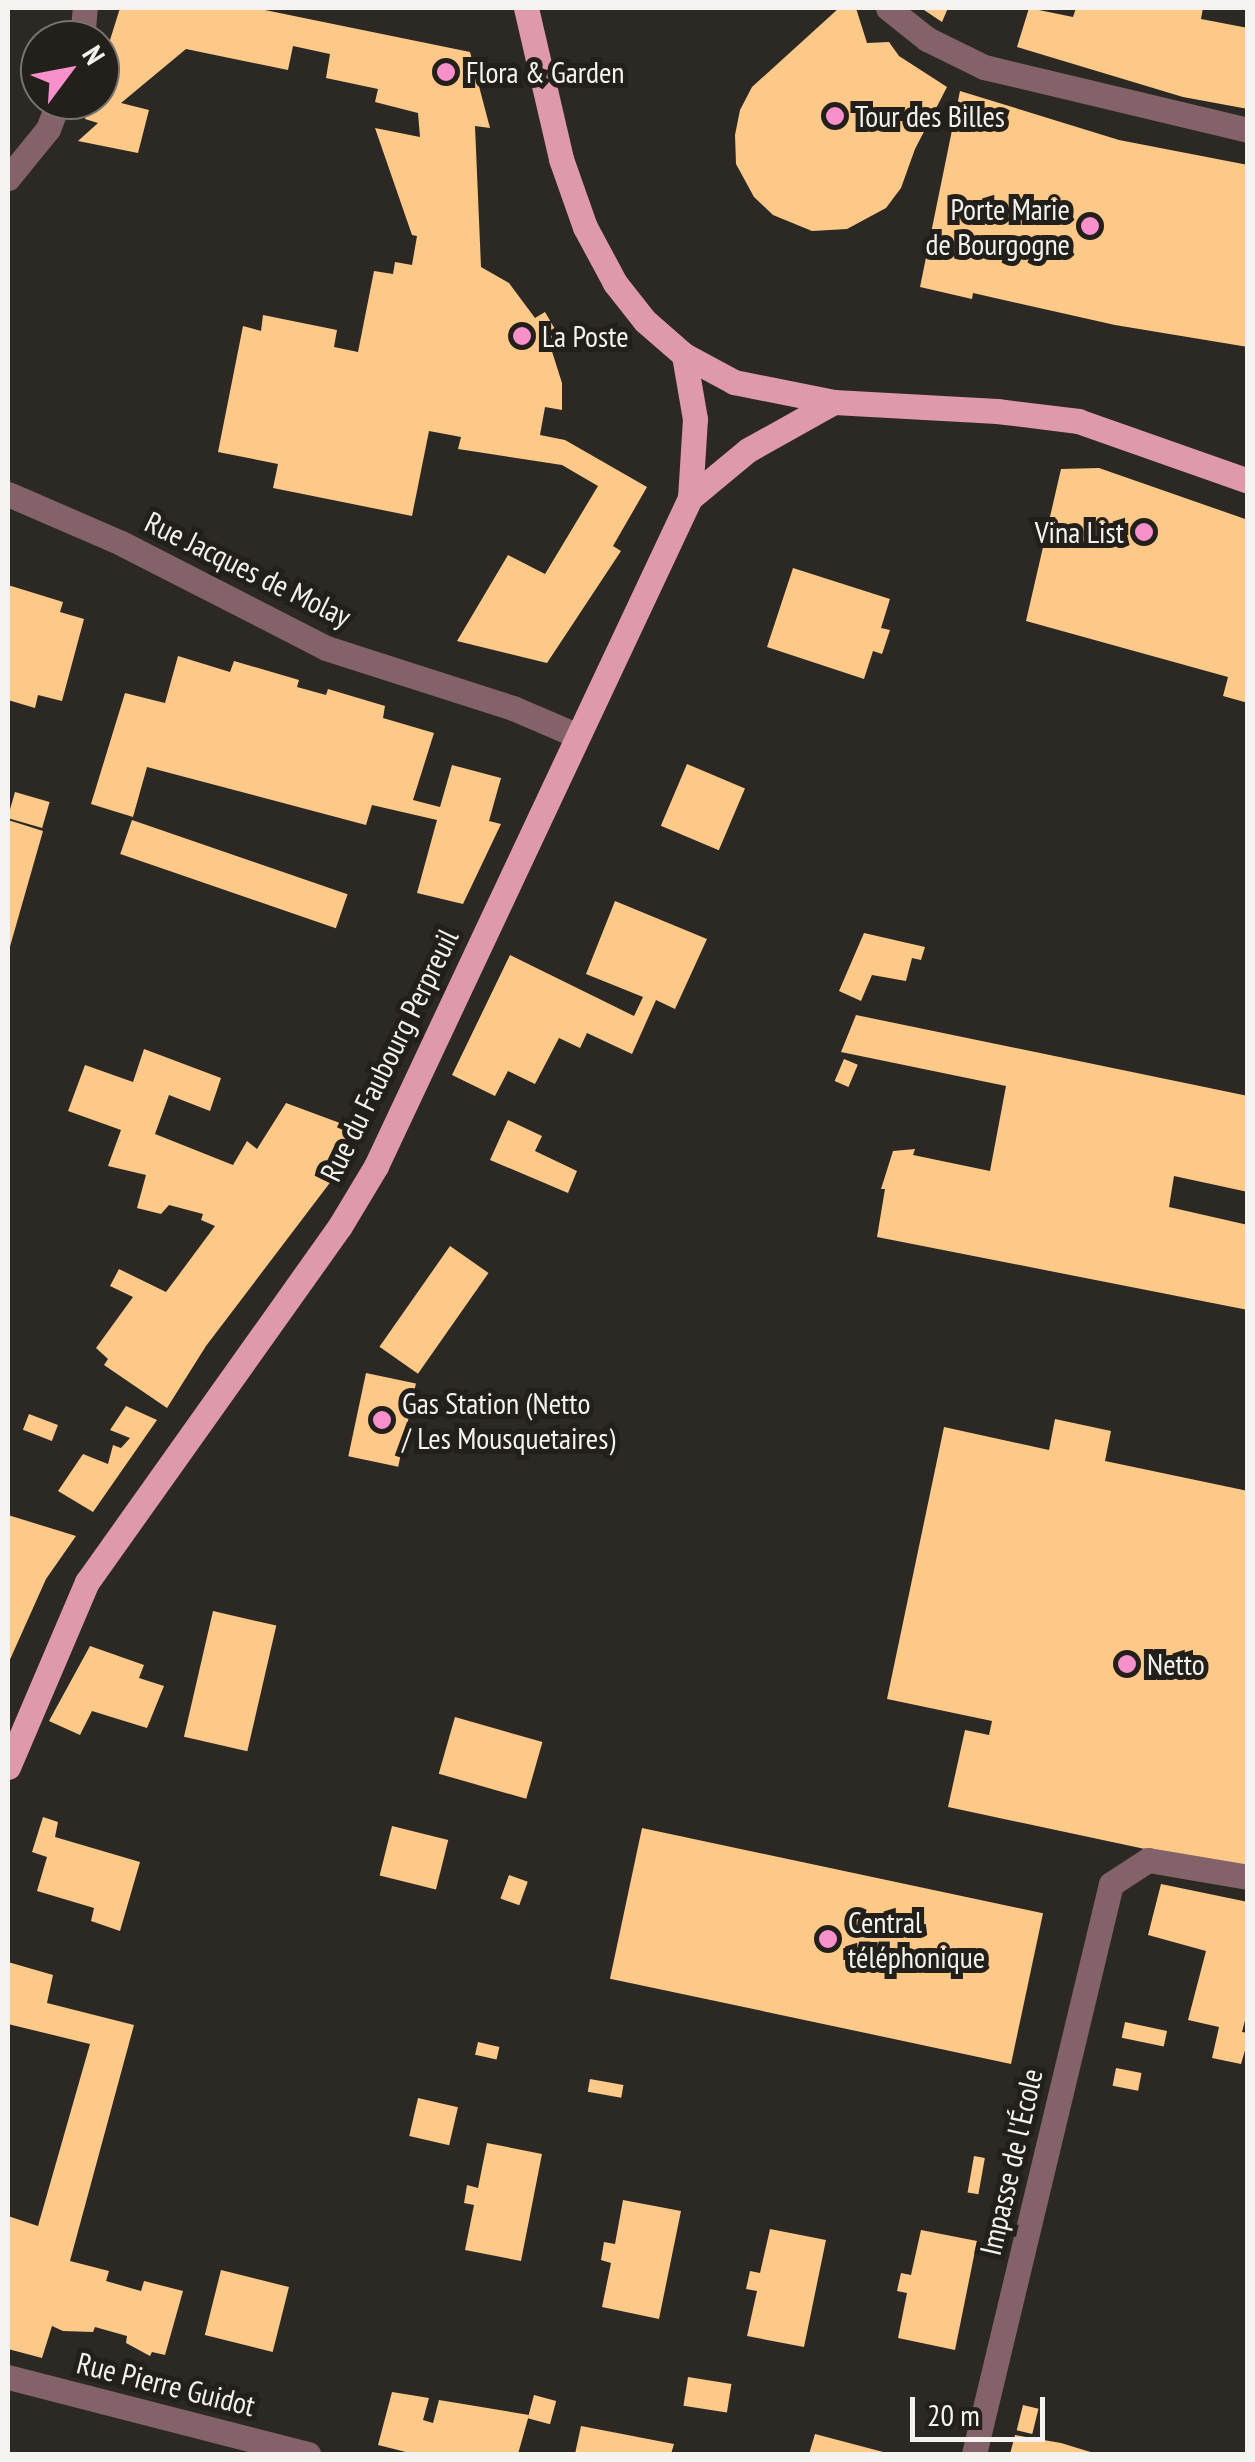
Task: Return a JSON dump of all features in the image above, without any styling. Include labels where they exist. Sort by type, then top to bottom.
[{"type":"main road","points":[[526,8],[561,159],[585,227],[615,282],[644,321],[684,355],[734,382],[834,402],[997,411],[1078,422],[1248,481]]},
{"type":"main road","name":"Rue du Faubourg Perpreuil","points":[[8,1767],[87,1582],[328,1242],[376,1166],[690,498],[695,419],[684,355]]},
{"type":"main road","name":"Rue du Faubourg Perpreuil","points":[[690,498],[748,450],[834,402]]},
{"type":"street","points":[[888,8],[927,39],[984,66],[1248,130]]},
{"type":"street","points":[[8,178],[48,130],[52,120]]},
{"type":"street","name":"Rue Jacques de Molay","points":[[8,494],[121,543],[326,648],[513,708],[576,735]]},
{"type":"street","name":"Impasse de l'École","points":[[974,2454],[1111,1884],[1148,1860],[1248,1877]]},
{"type":"street","name":"Rue Pierre Guidot","points":[[8,2378],[308,2454]]},
{"type":"building","points":[[120,8],[255,8],[470,52],[490,128],[475,126],[481,267],[509,283],[535,318],[545,312],[559,336],[549,342],[562,383],[562,410],[545,407],[540,435],[565,440],[647,487],[613,546],[621,551],[547,663],[457,641],[508,555],[545,574],[598,486],[562,465],[458,449],[461,437],[429,431],[412,516],[273,488],[278,464],[218,452],[243,326],[261,331],[263,315],[337,330],[334,347],[358,352],[374,271],[393,274],[395,262],[412,265],[417,236],[412,235],[375,128],[420,137],[418,113],[375,102],[378,89],[326,78],[330,54],[293,46],[288,70],[186,49],[121,103],[149,110],[138,153],[78,141],[98,123],[88,120],[120,120],[120,20],[116,20]]},
{"type":"building","name":"Tour des Billes","points":[[839,8],[856,8],[867,43],[889,42],[899,56],[947,87],[915,149],[901,188],[886,208],[847,229],[812,231],[773,215],[754,197],[736,164],[735,135],[740,110],[752,87]]},
{"type":"building","points":[[921,8],[948,8],[942,22]]},
{"type":"building","points":[[1029,8],[1073,17],[1076,8],[1203,8],[1201,19],[1248,28],[1248,109],[1183,97],[1017,47]]},
{"type":"building","name":"Porte Marie de Bourgogne","points":[[960,91],[1119,140],[1248,165],[1248,347],[1115,325],[973,293],[972,299],[920,287]]},
{"type":"building","points":[[1099,468],[1248,520],[1248,703],[1223,696],[1228,677],[1026,621],[1061,469]]},
{"type":"building","points":[[793,568],[890,599],[881,628],[890,630],[882,654],[873,651],[864,679],[767,647]]},
{"type":"building","points":[[8,585],[63,602],[60,612],[84,619],[62,701],[38,695],[35,708],[8,700]]},
{"type":"building","points":[[178,656],[230,672],[234,661],[299,680],[297,687],[326,695],[328,689],[385,706],[383,718],[434,733],[413,800],[440,807],[452,765],[501,778],[489,821],[501,824],[463,904],[417,893],[437,820],[372,805],[366,825],[147,767],[133,817],[91,804],[125,693],[165,703]]},
{"type":"building","points":[[687,764],[745,789],[719,850],[661,826]]},
{"type":"building","points":[[15,792],[50,802],[42,828],[8,818]]},
{"type":"building","points":[[8,820],[43,831],[9,950],[8,950]]},
{"type":"building","points":[[132,820],[348,894],[336,928],[120,854]]},
{"type":"building","points":[[615,901],[707,939],[675,1009],[656,1000],[632,1054],[587,1033],[580,1048],[559,1038],[535,1084],[508,1071],[495,1096],[452,1075],[510,955],[634,1016],[643,997],[586,974]]},
{"type":"building","points":[[864,933],[925,947],[921,960],[912,958],[906,981],[872,975],[861,1001],[839,991]]},
{"type":"building","points":[[856,1015],[1248,1096],[1248,1192],[1174,1176],[1169,1207],[1248,1225],[1248,1310],[877,1237],[885,1189],[881,1189],[893,1151],[915,1149],[913,1155],[990,1171],[1006,1086],[841,1052]]},
{"type":"building","points":[[144,1049],[221,1078],[210,1111],[169,1095],[155,1134],[233,1165],[247,1141],[257,1149],[286,1103],[356,1129],[332,1180],[206,1346],[167,1408],[104,1365],[108,1359],[96,1348],[133,1297],[110,1286],[119,1269],[166,1292],[215,1226],[201,1220],[203,1214],[169,1205],[161,1214],[137,1208],[146,1175],[108,1166],[121,1130],[68,1111],[85,1065],[133,1082]]},
{"type":"building","points":[[844,1059],[858,1065],[848,1087],[835,1081]]},
{"type":"building","points":[[508,1120],[542,1136],[535,1151],[577,1171],[568,1193],[490,1160]]},
{"type":"building","points":[[450,1246],[489,1273],[418,1374],[379,1347]]},
{"type":"building","points":[[366,1373],[416,1384],[398,1467],[348,1456]]},
{"type":"building","points":[[126,1406],[157,1420],[93,1512],[58,1491],[83,1454],[108,1464],[113,1445],[121,1448],[130,1438],[110,1430]]},
{"type":"building","points":[[29,1414],[58,1425],[52,1441],[23,1430]]},
{"type":"building","points":[[1055,1419],[1111,1431],[1105,1461],[1248,1491],[1248,1871],[948,1807],[965,1730],[989,1735],[992,1721],[887,1699],[944,1427],[1049,1450]]},
{"type":"building","points":[[8,1515],[76,1536],[46,1579],[8,1664]]},
{"type":"building","points":[[213,1611],[276,1626],[247,1751],[184,1737]]},
{"type":"building","points":[[90,1646],[144,1665],[139,1678],[164,1686],[147,1728],[92,1711],[80,1735],[49,1721]]},
{"type":"building","points":[[455,1717],[542,1742],[526,1799],[439,1774]]},
{"type":"building","points":[[43,1817],[58,1822],[55,1837],[140,1862],[120,1931],[91,1921],[94,1908],[37,1891],[47,1857],[32,1852]]},
{"type":"building","points":[[392,1826],[448,1840],[436,1890],[380,1875]]},
{"type":"building","name":"Central téléphonique","points":[[642,1828],[1043,1913],[1011,2064],[610,1979]]},
{"type":"building","points":[[509,1875],[528,1882],[519,1905],[500,1898]]},
{"type":"building","points":[[1161,1884],[1248,1902],[1248,2009],[1242,2032],[1248,2033],[1248,2040],[1241,2064],[1212,2058],[1219,2027],[1188,2020],[1206,1951],[1148,1935]]},
{"type":"building","points":[[8,1962],[53,1975],[47,2003],[134,2025],[70,2261],[109,2271],[106,2281],[141,2291],[144,2281],[183,2291],[165,2355],[152,2352],[150,2356],[126,2343],[127,2336],[95,2327],[93,2332],[63,2331],[52,2326],[42,2358],[8,2349],[8,2216],[38,2226],[90,2044],[8,2024]]},
{"type":"building","points":[[1125,2022],[1167,2031],[1164,2047],[1122,2038]]},
{"type":"building","points":[[478,2042],[499,2047],[497,2060],[475,2055]]},
{"type":"building","points":[[1116,2068],[1142,2073],[1138,2091],[1113,2086]]},
{"type":"building","points":[[590,2079],[623,2085],[621,2098],[588,2092]]},
{"type":"building","points":[[418,2098],[458,2107],[449,2145],[409,2136]]},
{"type":"building","points":[[487,2143],[542,2154],[521,2261],[465,2250],[474,2205],[464,2203],[467,2185],[478,2188]]},
{"type":"building","points":[[974,2156],[985,2158],[978,2194],[968,2192]]},
{"type":"building","points":[[623,2200],[681,2211],[659,2319],[602,2307],[611,2263],[601,2260],[604,2242],[615,2244]]},
{"type":"building","points":[[770,2229],[826,2240],[804,2347],[747,2336],[757,2291],[746,2289],[750,2271],[760,2273]]},
{"type":"building","points":[[921,2230],[977,2241],[955,2350],[898,2338],[907,2293],[897,2291],[901,2273],[911,2275]]},
{"type":"building","points":[[221,2270],[289,2287],[273,2352],[205,2335]]},
{"type":"building","points":[[688,2377],[731,2384],[727,2413],[683,2406]]},
{"type":"building","points":[[392,2392],[429,2398],[423,2420],[433,2423],[439,2400],[529,2415],[518,2454],[414,2454],[378,2445]]},
{"type":"building","points":[[534,2395],[556,2401],[550,2424],[528,2418]]},
{"type":"building","points":[[1023,2405],[1039,2409],[1032,2434],[1017,2430]]},
{"type":"building","points":[[581,2426],[674,2444],[671,2454],[575,2454]]},
{"type":"building","points":[[815,2434],[887,2453],[887,2454],[809,2454]]},
{"type":"building","points":[[1015,2435],[1061,2443],[1097,2454],[1010,2454]]},
{"type":"place","name":"Flora & Garden","points":[[446,72]]},
{"type":"place","name":"Tour des Billes","points":[[835,116]]},
{"type":"place","name":"Porte Marie de Bourgogne","points":[[1090,226]]},
{"type":"place","name":"La Poste","points":[[522,336]]},
{"type":"place","name":"Vina List","points":[[1144,532]]},
{"type":"place","name":"Gas Station (Netto / Les Mousquetaires)","points":[[382,1420]]},
{"type":"place","name":"Netto","points":[[1127,1664]]},
{"type":"place","name":"Central téléphonique","points":[[828,1939]]}]
